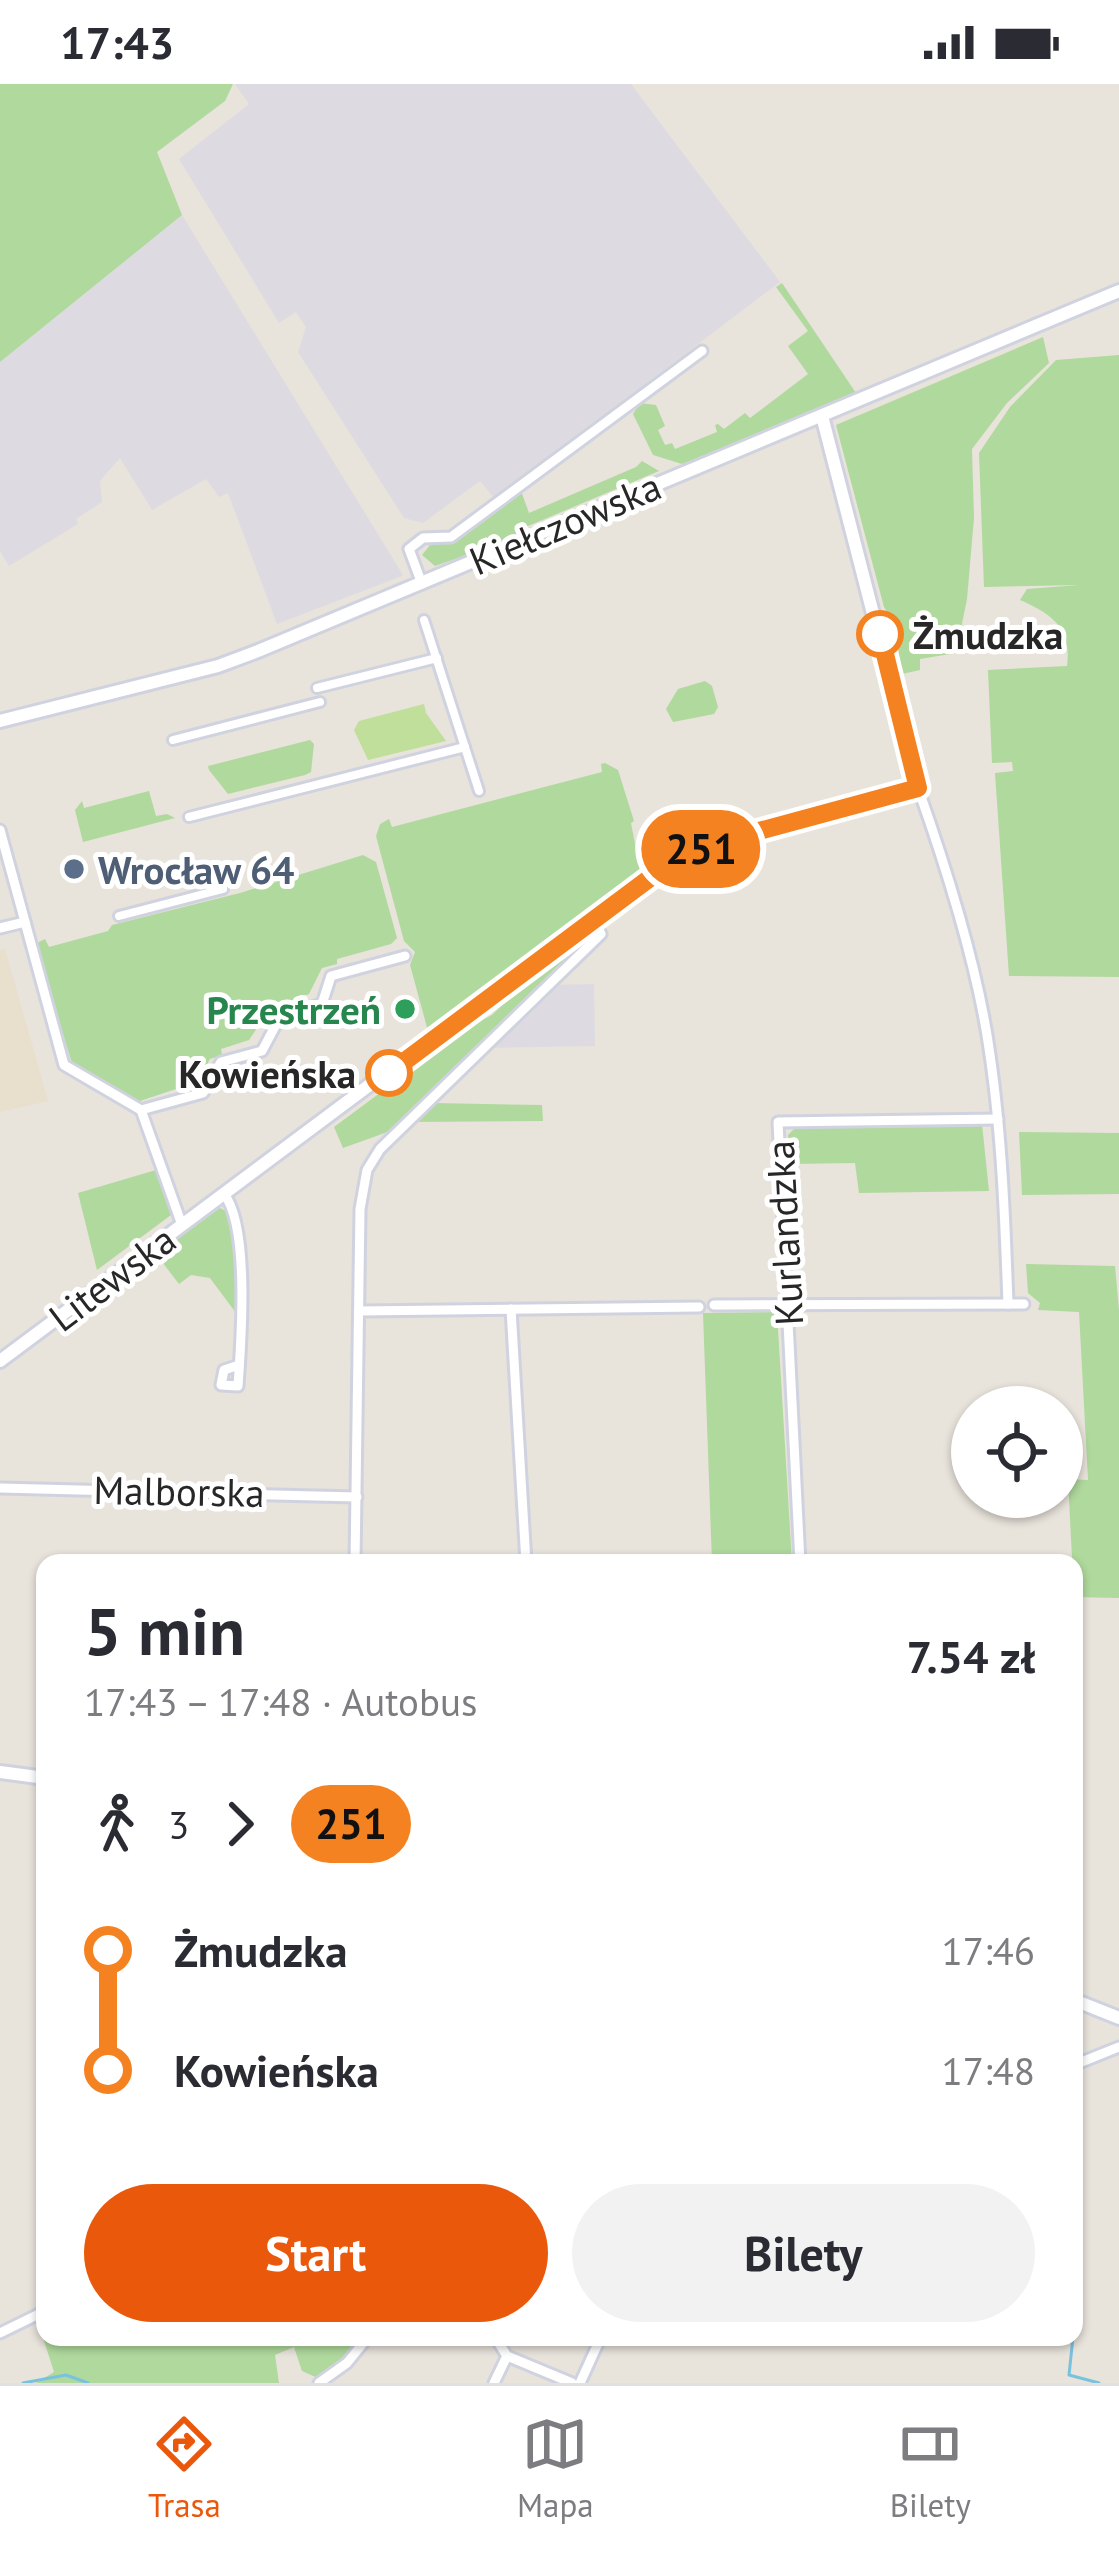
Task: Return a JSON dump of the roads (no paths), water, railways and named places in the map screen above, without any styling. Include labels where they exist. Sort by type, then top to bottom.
[{"type":"street","name":"Kiełczowska","points":[[0,721],[218,666],[1119,291]]},
{"type":"street","points":[[422,584],[409,549],[423,538],[452,536],[702,351]]},
{"type":"street","points":[[822,416],[918,788],[982,1010],[998,1119],[1008,1304]]},
{"type":"street","points":[[424,620],[479,791]]},
{"type":"street","points":[[317,688],[437,658]]},
{"type":"street","points":[[172,740],[320,702]]},
{"type":"street","points":[[189,817],[465,747]]},
{"type":"street","name":"Litewska","points":[[0,1361],[652,874],[711,844],[918,788]]},
{"type":"street","points":[[0,830],[64,1065],[141,1110],[182,1226]]},
{"type":"street","points":[[118,916],[223,889]]},
{"type":"street","points":[[355,1554],[360,1209],[370,1163],[601,934],[593,918]]},
{"type":"street","points":[[0,928],[25,922]]},
{"type":"street","points":[[141,1110],[203,1093],[221,1062],[262,1052],[280,1018],[322,1004],[331,976],[406,956]]},
{"type":"street","name":"Kurlandzka","points":[[800,1554],[778,1122],[998,1119]]},
{"type":"street","name":"Litewska","points":[[224,1194],[232,1204],[241,1268],[239,1365]]},
{"type":"street","points":[[714,1305],[1024,1304]]},
{"type":"street","points":[[359,1311],[699,1307]]},
{"type":"street","points":[[511,1309],[525,1554]]},
{"type":"street","name":"Malborska","points":[[0,1488],[357,1497]]},
{"type":"street","points":[[0,1772],[36,1777]]},
{"type":"street","points":[[1083,2004],[1119,2018]]},
{"type":"street","points":[[1083,2061],[1119,2047]]},
{"type":"street","points":[[0,2333],[36,2316]]},
{"type":"street","points":[[319,2383],[347,2363],[361,2346]]},
{"type":"street","points":[[501,2346],[507,2356],[576,2383],[596,2346]]},
{"type":"street","points":[[494,2383],[507,2356]]},
{"type":"waterway","points":[[1072,2346],[1069,2375],[1099,2383]]},
{"type":"waterway","points":[[23,2383],[66,2375],[88,2383]]},
{"type":"place","name":"Żmudzka","points":[[880,634]]},
{"type":"place","name":"Wrocław 64","points":[[74,869]]},
{"type":"place","name":"Przestrzeń","points":[[405,1009]]},
{"type":"place","name":"Kowieńska","points":[[389,1073]]}]
